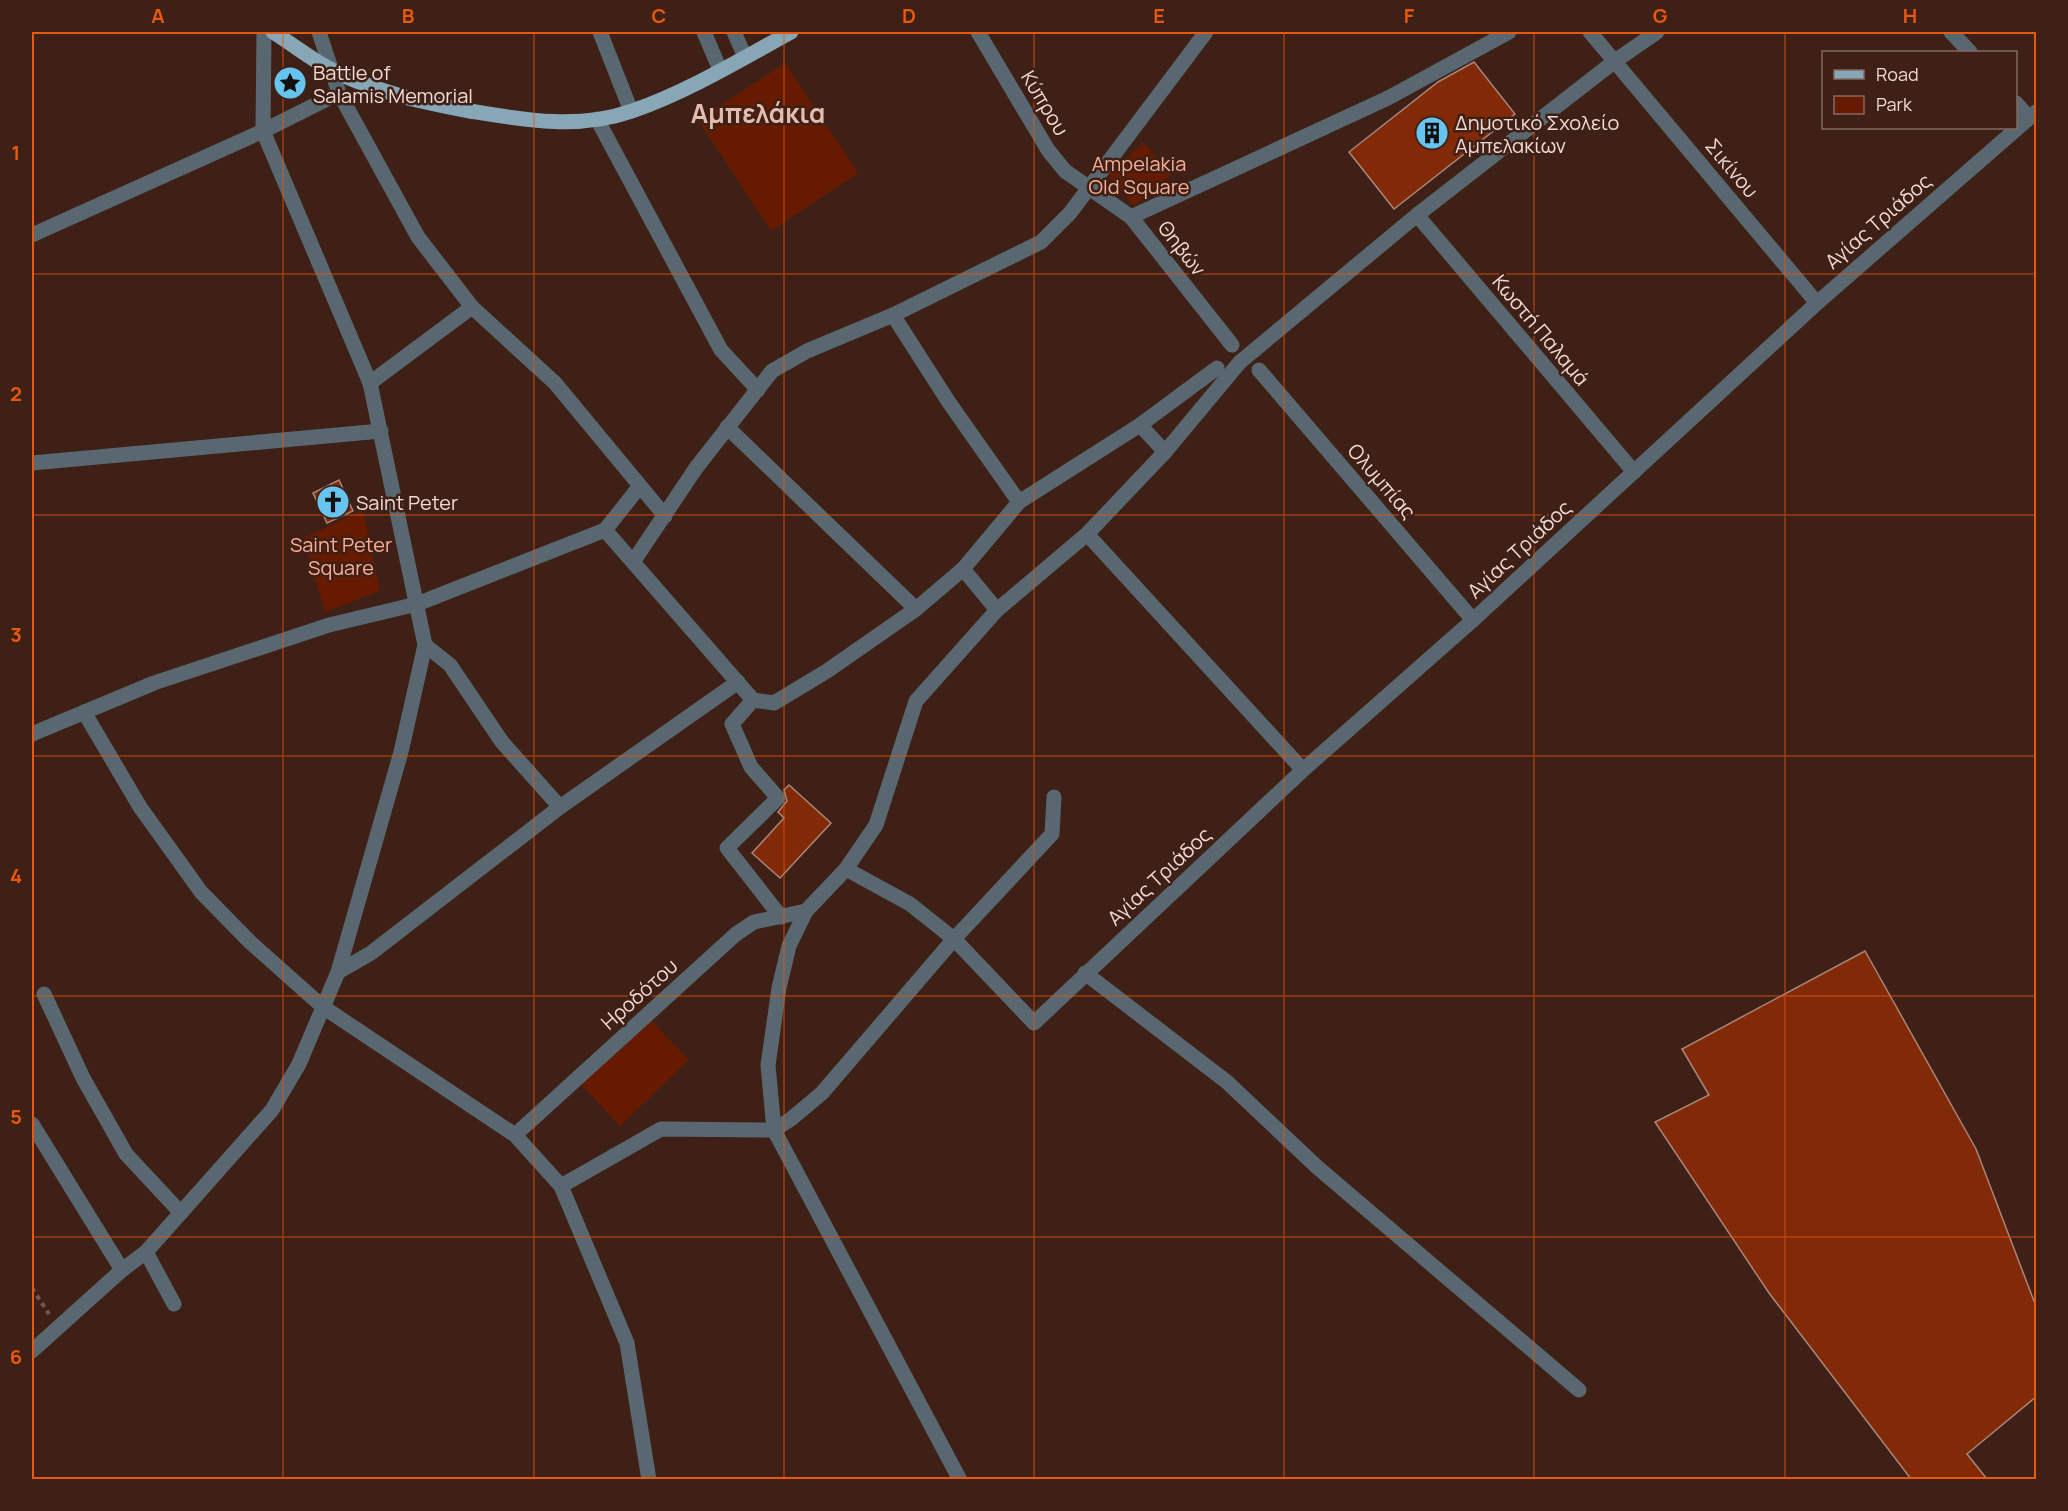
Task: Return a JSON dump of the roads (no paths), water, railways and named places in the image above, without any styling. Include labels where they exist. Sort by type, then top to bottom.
[{"type":"main road","points":[[273,32],[330,69],[405,99],[518,120],[550,123],[597,118],[631,111],[720,70],[791,32]]},
{"type":"street","points":[[32,1351],[122,1270],[146,1252],[272,1110],[299,1064],[338,972],[401,752],[425,645],[370,383],[263,131],[264,32]]},
{"type":"street","points":[[319,32],[339,93],[418,237],[472,307],[555,383],[665,516]]},
{"type":"street","points":[[600,32],[631,111]]},
{"type":"street","points":[[704,32],[720,70]]},
{"type":"street","points":[[734,32],[745,57]]},
{"type":"street","name":"Κύπρου","points":[[978,32],[1048,150],[1065,171],[1088,187]]},
{"type":"street","points":[[1131,217],[1388,98],[1509,32]]},
{"type":"street","name":"Σικίνου","points":[[1590,32],[1817,303]]},
{"type":"street","points":[[960,1479],[774,1130],[768,1065],[777,999],[789,946],[806,911],[846,869],[876,825],[916,700],[997,610],[1087,534],[1166,452],[1240,362],[1417,215],[1615,61],[1657,32]]},
{"type":"street","points":[[1952,32],[1969,51]]},
{"type":"street","points":[[633,562],[727,428],[772,371],[807,351],[893,315],[1041,242],[1058,228],[1197,35]]},
{"type":"street","points":[[32,236],[263,131],[339,93]]},
{"type":"street","points":[[2017,104],[2032,115]]},
{"type":"street","name":"Αγίας Τριάδος","points":[[2017,128],[2032,115]]},
{"type":"street","points":[[597,118],[722,350],[758,390]]},
{"type":"street","name":"Αγίας Τριάδος","points":[[954,939],[1034,1023],[1304,770],[1473,620],[1817,303],[2016,129]]},
{"type":"street","name":"Θηβών","points":[[1088,187],[1131,217],[1232,345]]},
{"type":"street","name":"Κωστή Παλαμά","points":[[1417,215],[1634,472]]},
{"type":"street","points":[[370,383],[472,307]]},
{"type":"street","points":[[893,315],[948,401],[1019,502]]},
{"type":"street","points":[[605,530],[753,700],[774,703],[827,671],[916,609],[963,569],[1019,502],[1140,425],[1217,368]]},
{"type":"street","name":"Ολυμπίας","points":[[1259,370],[1473,620]]},
{"type":"street","points":[[1140,425],[1166,452]]},
{"type":"street","points":[[727,428],[916,609]]},
{"type":"street","points":[[32,463],[381,431]]},
{"type":"street","points":[[32,734],[154,683],[328,625],[417,604],[605,530],[640,486]]},
{"type":"street","points":[[1087,534],[1304,770]]},
{"type":"street","points":[[963,569],[997,610]]},
{"type":"street","points":[[425,645],[450,665],[502,742],[560,807]]},
{"type":"street","points":[[338,972],[370,952],[560,807],[738,682]]},
{"type":"street","points":[[753,700],[732,724],[751,767],[778,798],[727,848],[781,916]]},
{"type":"street","points":[[84,712],[140,807],[201,892],[250,942],[323,1006],[515,1135],[561,1186],[627,1343],[649,1479]]},
{"type":"street","points":[[561,1186],[662,1129],[774,1130],[791,1119],[822,1093],[954,939],[1052,834],[1054,797]]},
{"type":"street","points":[[846,869],[910,904],[954,939]]},
{"type":"street","name":"Ηροδότου","points":[[515,1135],[736,934],[754,922],[806,911]]},
{"type":"street","points":[[1085,973],[1227,1082],[1317,1167],[1579,1390]]},
{"type":"street","points":[[44,994],[83,1078],[126,1154],[181,1213]]},
{"type":"street","points":[[32,1124],[122,1270]]},
{"type":"street","points":[[146,1252],[174,1304]]},
{"type":"place","name":"Battle of Salamis Memorial","points":[[290,83]]},
{"type":"place","name":"Δημοτικό Σχολείο Αμπελακίων","points":[[1432,133]]},
{"type":"place","name":"Saint Peter","points":[[333,502]]},
{"type":"district","name":"Αμπελάκια","points":[[758,113]]},
{"type":"park label","name":"Ampelakia Old Square","points":[[1139,174]]},
{"type":"park label","name":"Saint Peter Square","points":[[341,556]]}]
